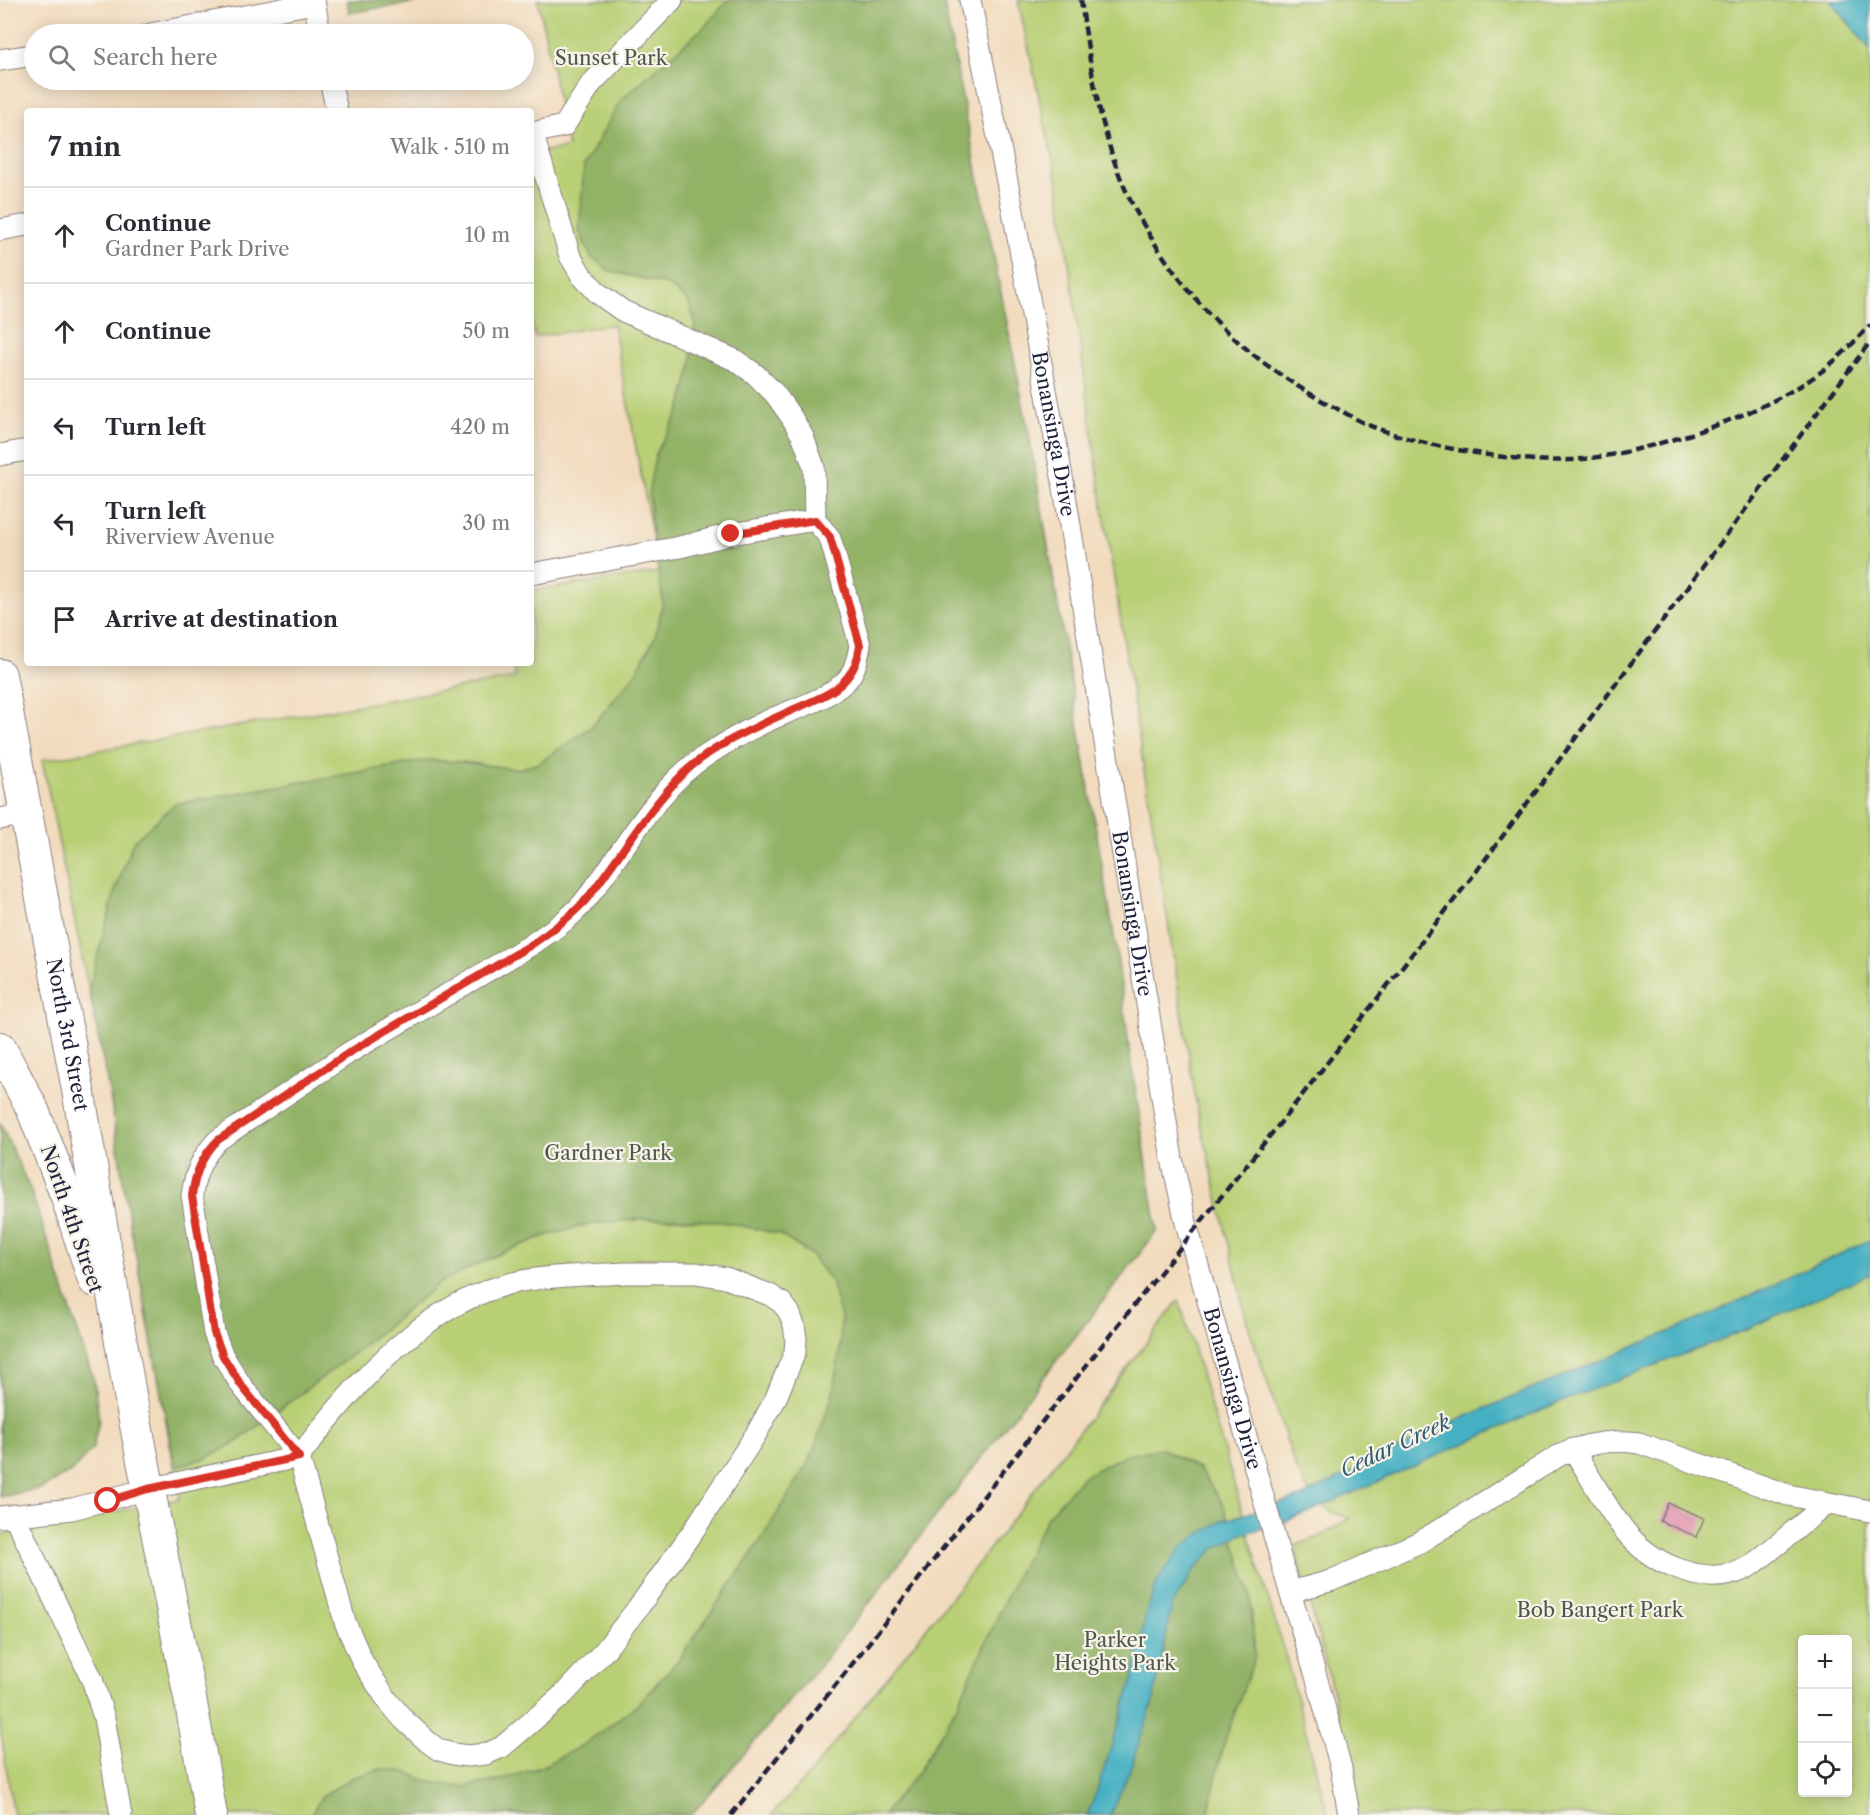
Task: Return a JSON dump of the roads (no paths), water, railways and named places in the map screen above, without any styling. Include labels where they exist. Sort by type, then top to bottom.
[{"type":"highway","name":"North 3rd Street","points":[[0,675],[13,817],[79,1095],[130,1395]]},
{"type":"highway","name":"North 4th Street","points":[[0,1048],[32,1108],[67,1197],[130,1395]]},
{"type":"highway","points":[[130,1395],[211,1815]]},
{"type":"street","points":[[534,132],[564,126],[591,84],[672,0]]},
{"type":"street","name":"Bonansinga Drive","points":[[970,0],[1013,211],[1061,473],[1172,1159],[1186,1223],[1338,1756],[1349,1815]]},
{"type":"street","points":[[200,24],[314,1],[318,24]]},
{"type":"street","points":[[0,60],[24,56]]},
{"type":"street","points":[[333,90],[337,108]]},
{"type":"street","points":[[121,1815],[104,1718],[92,1679],[7,1516],[72,1509],[148,1489],[299,1457],[359,1384],[423,1324],[448,1308],[476,1295],[512,1284],[558,1277],[627,1273],[696,1273],[726,1278],[770,1295],[782,1303],[794,1325],[795,1352],[775,1400],[761,1426],[696,1527],[605,1650],[564,1694],[509,1741],[486,1754],[468,1756],[439,1750],[428,1742],[403,1719],[388,1701],[363,1663],[345,1622],[299,1457],[241,1385],[223,1356],[214,1333],[192,1196],[194,1178],[201,1162],[218,1140],[311,1077],[531,945],[564,922],[586,900],[656,805],[686,771],[705,755],[762,723],[825,695],[845,682],[859,657],[860,645],[830,537],[815,520],[814,467],[803,437],[792,418],[775,394],[755,374],[735,360],[623,311],[599,294],[582,276],[570,256],[534,139]]},
{"type":"street","points":[[0,230],[24,226]]},
{"type":"street","points":[[0,455],[24,451]]},
{"type":"street","points":[[534,573],[680,547],[731,534],[815,520]]},
{"type":"street","points":[[1290,1592],[1330,1581],[1387,1558],[1420,1542],[1560,1455],[1600,1442],[1621,1440],[1639,1443],[1788,1495],[1870,1511]]},
{"type":"street","points":[[1573,1449],[1625,1532],[1642,1548],[1666,1564],[1684,1572],[1706,1577],[1740,1571],[1755,1563],[1827,1504]]},
{"type":"water","points":[[1830,0],[1870,0],[1870,49]]},
{"type":"water","points":[[1870,1240],[1870,1274],[1738,1333],[1550,1406],[1309,1512],[1282,1523],[1242,1534],[1214,1549],[1194,1570],[1172,1606],[1153,1702],[1129,1772],[1110,1815],[1087,1815],[1133,1679],[1147,1609],[1158,1580],[1180,1549],[1198,1535],[1222,1521],[1301,1497],[1455,1421],[1700,1319]]},
{"type":"railway","points":[[1081,0],[1094,83],[1115,164],[1138,215],[1156,246],[1198,301],[1246,348],[1301,388],[1366,424],[1423,442],[1503,457],[1558,460],[1615,454],[1691,434],[1770,402],[1822,371],[1870,325]]},
{"type":"railway","points":[[731,1815],[1285,1117],[1476,872],[1870,342]]},
{"type":"park label","name":"Sunset Park","points":[[611,58]]},
{"type":"park label","name":"Gardner Park","points":[[608,1153]]},
{"type":"park label","name":"Bob Bangert Park","points":[[1600,1610]]},
{"type":"park label","name":"Parker Heights Park","points":[[1115,1652]]},
{"type":"water label","name":"Cedar Creek","points":[[1395,1446]]}]
